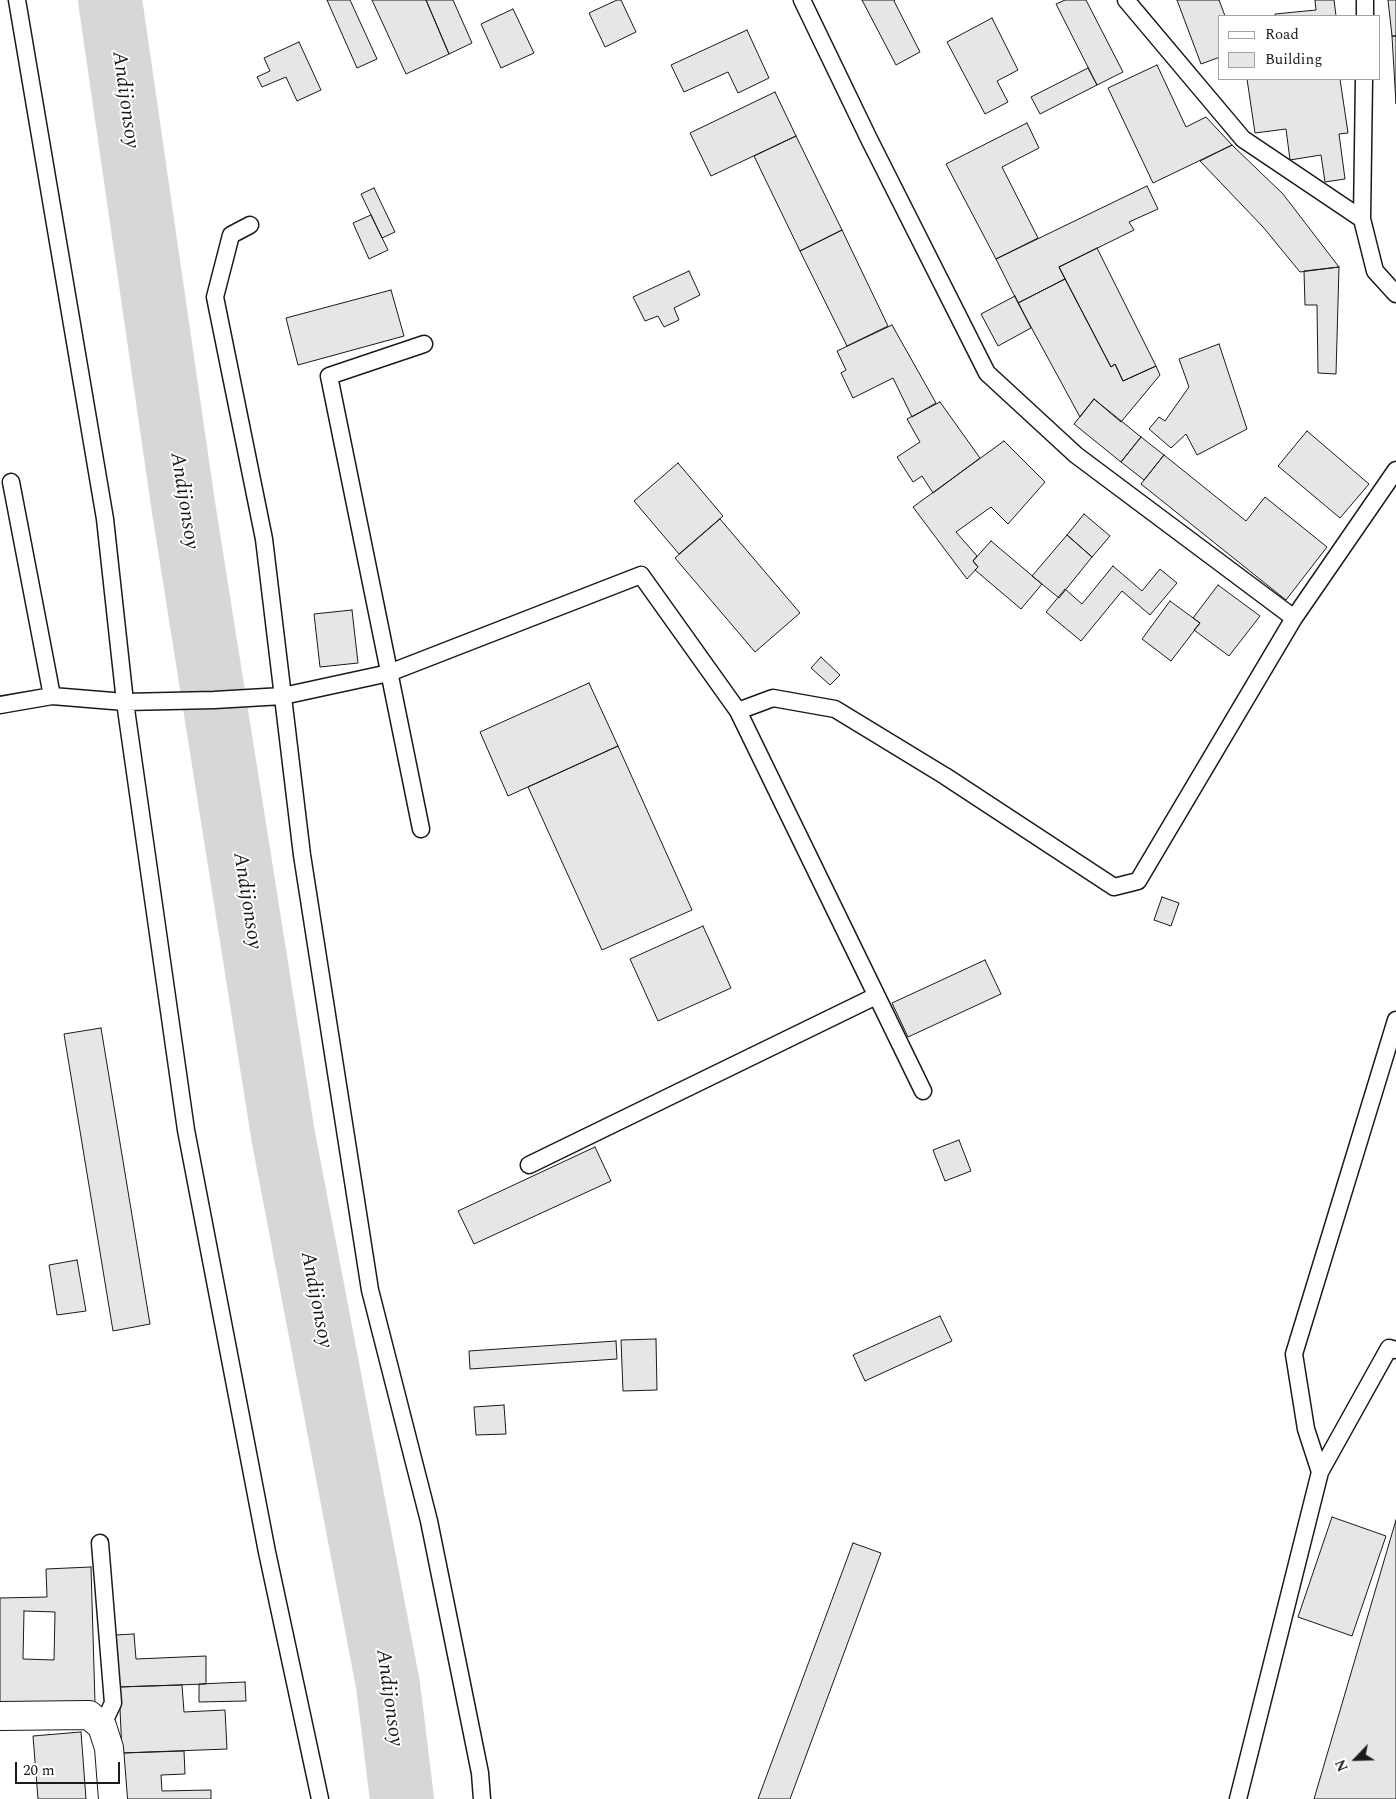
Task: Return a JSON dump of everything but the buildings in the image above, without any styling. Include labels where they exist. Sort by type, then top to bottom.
[{"type":"street","points":[[0,1716],[89,1714],[102,1726],[109,1748],[113,1799]]},
{"type":"lane","points":[[17,0],[105,519],[125,702],[186,1130],[267,1552],[320,1799]]},
{"type":"lane","points":[[802,0],[869,139],[988,373],[1076,455],[1294,618]]},
{"type":"lane","points":[[1126,0],[1243,139],[1362,219]]},
{"type":"lane","points":[[1365,0],[1365,15]]},
{"type":"lane","points":[[1364,80],[1362,219],[1375,271],[1396,294]]},
{"type":"lane","points":[[250,225],[231,236],[215,297],[264,539],[302,855],[370,1290],[428,1521],[480,1773],[482,1799]]},
{"type":"lane","points":[[421,829],[329,376],[424,344]]},
{"type":"lane","points":[[738,711],[773,698],[835,709],[945,776],[1114,887],[1138,881],[1294,618],[1396,470]]},
{"type":"lane","points":[[11,482],[52,696]]},
{"type":"lane","points":[[0,705],[52,696],[125,702],[283,696],[389,673],[641,575],[738,711],[923,1091]]},
{"type":"lane","points":[[529,1165],[876,996]]},
{"type":"lane","points":[[1320,1472],[1306,1428],[1294,1354],[1396,1020]]},
{"type":"lane","points":[[1238,1799],[1320,1472],[1390,1348],[1396,1350]]},
{"type":"lane","points":[[100,1543],[113,1703],[102,1726]]},
{"type":"waterway","name":"Andijonsoy","points":[[110,0],[183,504],[283,1135],[388,1685],[402,1799]]}]
